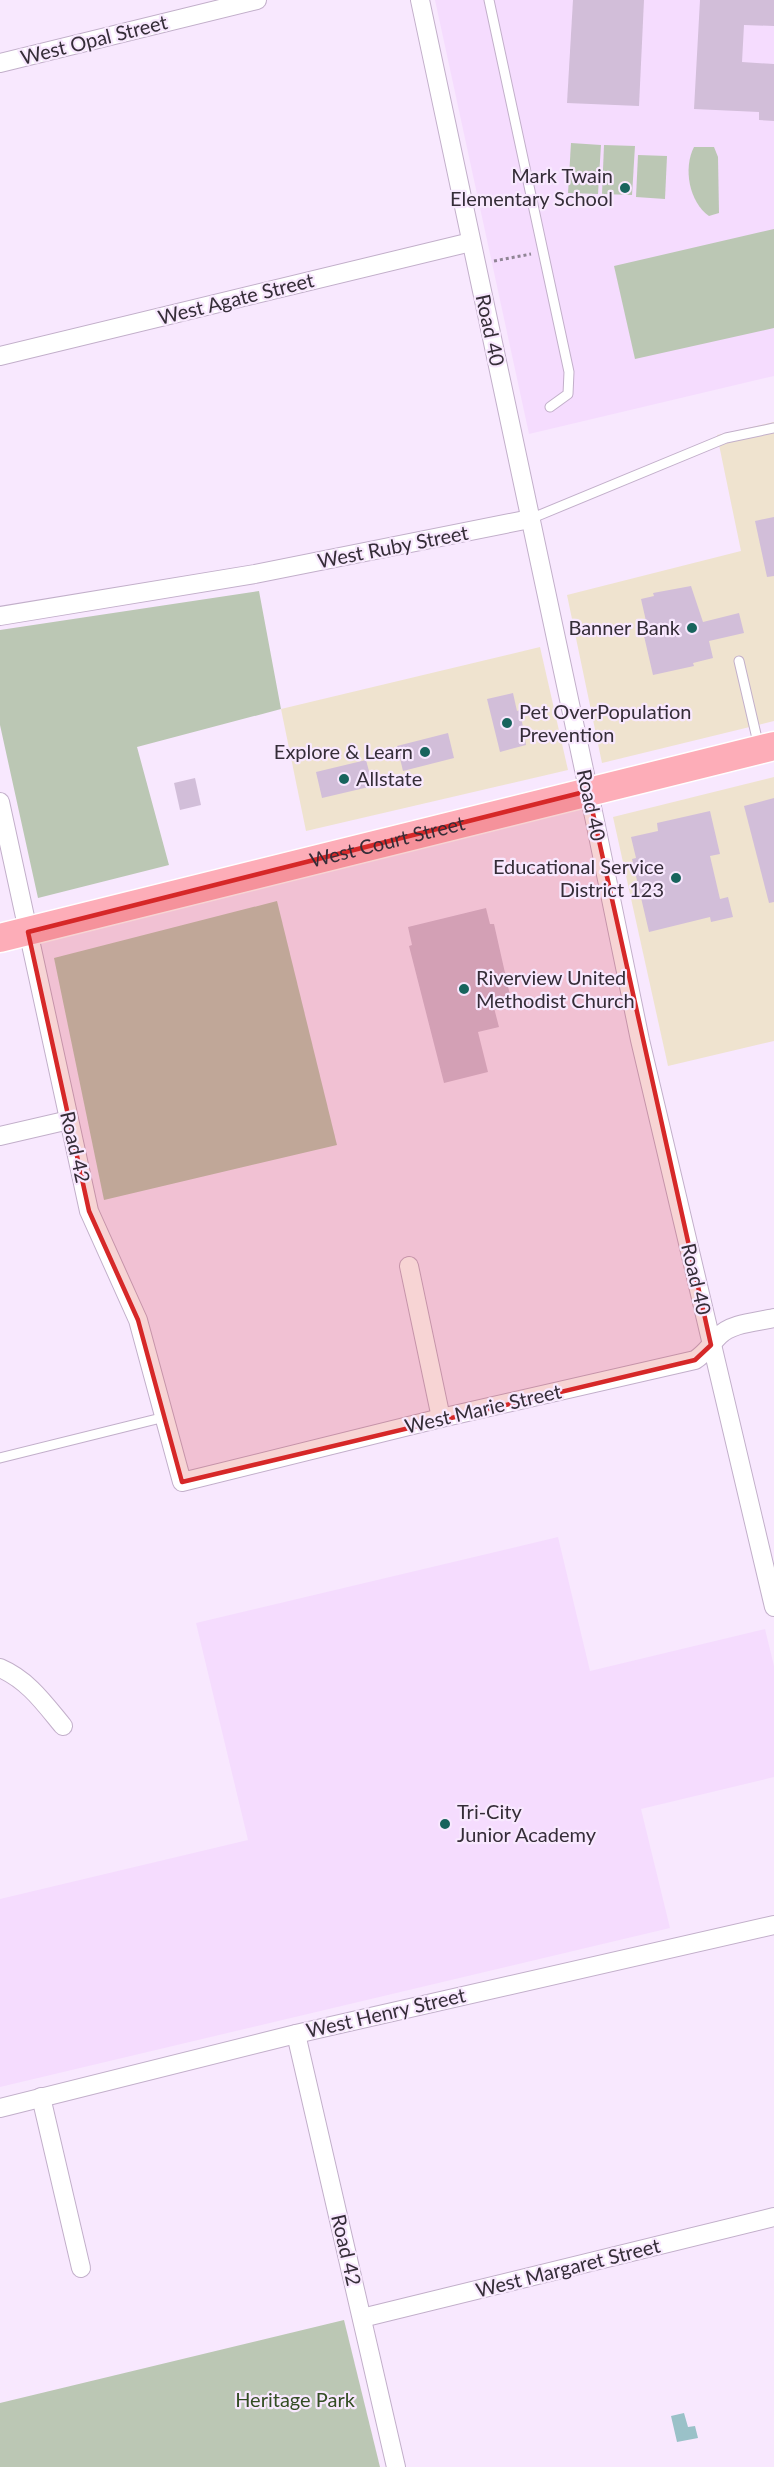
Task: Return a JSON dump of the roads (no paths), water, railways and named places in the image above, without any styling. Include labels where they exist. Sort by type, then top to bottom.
[{"type":"main road","name":"West Court Street","points":[[0,938],[767,748]]},
{"type":"street","name":"West Opal Street","points":[[0,63],[257,0]]},
{"type":"street","name":"Road 40","points":[[420,0],[640,1040],[774,1607]]},
{"type":"street","name":"West Agate Street","points":[[0,356],[471,242]]},
{"type":"street","name":"West Ruby Street","points":[[0,616],[255,574],[530,519]]},
{"type":"street","name":"Road 42","points":[[0,802],[89,1211],[138,1320],[182,1482]]},
{"type":"street","points":[[0,1136],[69,1120]]},
{"type":"street","points":[[409,1266],[441,1418]]},
{"type":"street","name":"West Marie Street","points":[[182,1482],[441,1418],[694,1360],[705,1354],[719,1335],[730,1328],[774,1318]]},
{"type":"street","points":[[0,1668],[16,1675],[40,1697],[63,1726]]},
{"type":"street","name":"West Henry Street","points":[[0,2108],[296,2034],[774,1925]]},
{"type":"street","name":"Road 42","points":[[296,2034],[396,2467]]},
{"type":"street","points":[[41,2097],[81,2268]]},
{"type":"street","name":"West Margaret Street","points":[[362,2318],[774,2217]]},
{"type":"lane","points":[[489,0],[570,382],[568,394],[550,407]]},
{"type":"lane","points":[[530,519],[726,438],[774,428]]},
{"type":"lane","points":[[739,661],[767,748]]},
{"type":"lane","points":[[0,1458],[165,1417]]},
{"type":"place","name":"Mark Twain Elementary School","points":[[625,188]]},
{"type":"place","name":"Banner Bank","points":[[692,628]]},
{"type":"place","name":"Pet OverPopulation Prevention","points":[[507,723]]},
{"type":"place","name":"Explore & Learn","points":[[425,752]]},
{"type":"place","name":"Allstate","points":[[344,779]]},
{"type":"place","name":"Educational Service District 123","points":[[676,878]]},
{"type":"place","name":"Riverview United Methodist Church","points":[[464,989]]},
{"type":"place","name":"Tri-City Junior Academy","points":[[445,1824]]},
{"type":"park label","name":"Heritage Park","points":[[295,2400]]}]
